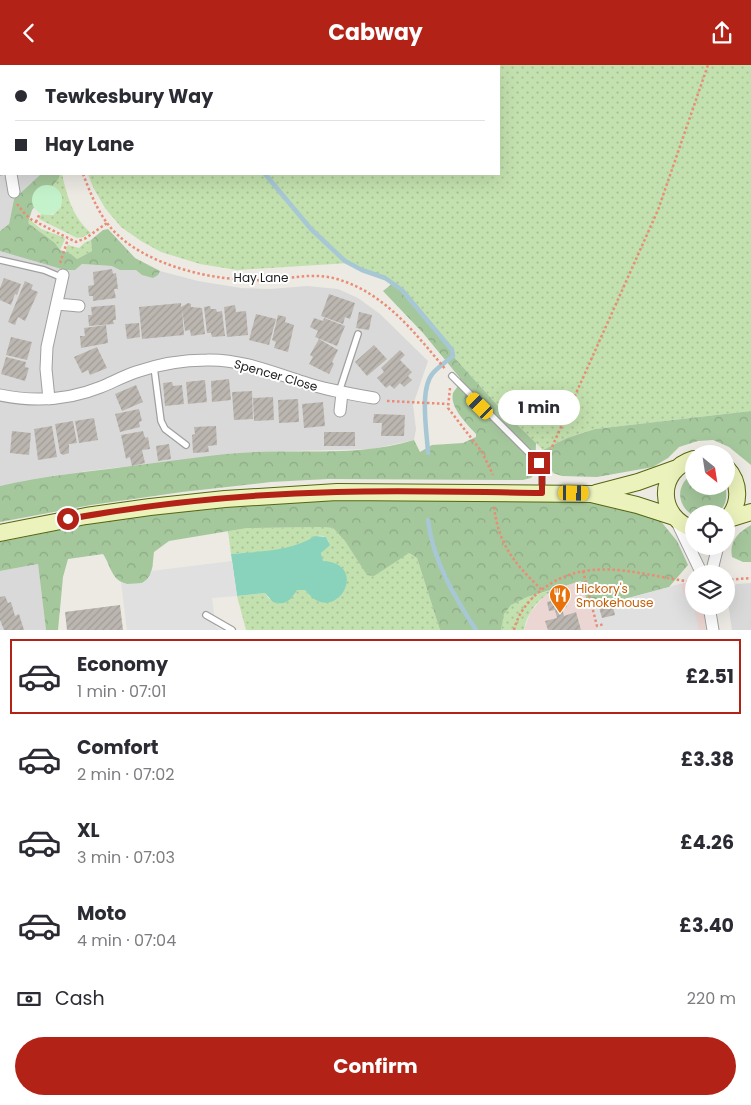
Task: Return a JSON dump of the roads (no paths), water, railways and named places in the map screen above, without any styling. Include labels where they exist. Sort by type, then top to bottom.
[{"type":"street","points":[[11,175],[14,192]]},
{"type":"street","points":[[49,399],[46,359],[63,277]]},
{"type":"street","points":[[57,304],[79,306]]},
{"type":"street","name":"Spencer Close","points":[[0,395],[16,398],[49,399],[82,393],[154,367],[184,361],[210,360],[234,362],[341,392],[374,397]]},
{"type":"street","points":[[340,411],[341,392]]},
{"type":"street","points":[[591,494],[638,482],[677,468],[685,463]]},
{"type":"street","points":[[677,468],[668,480],[666,493],[668,506],[698,565]]},
{"type":"street","points":[[735,474],[751,481]]},
{"type":"street","points":[[735,481],[738,497],[735,509]]},
{"type":"street","points":[[0,533],[127,510],[260,496],[337,492],[591,494],[637,505],[675,519],[685,526]]},
{"type":"street","points":[[735,518],[751,512]]},
{"type":"street","points":[[710,615],[713,630]]},
{"type":"lane","points":[[0,260],[44,270],[63,277]]},
{"type":"lane","points":[[341,392],[358,334]]},
{"type":"lane","points":[[154,367],[161,421],[165,429],[186,445]]},
{"type":"lane","points":[[450,374],[542,468],[542,493]]},
{"type":"lane","points":[[206,615],[232,630]]},
{"type":"waterway","points":[[266,175],[311,229],[345,261],[362,270],[385,278],[402,290],[452,350],[453,356],[433,373],[426,389],[425,411],[428,453]]},
{"type":"waterway","points":[[428,520],[435,550],[446,578],[476,630]]},
{"type":"place","name":"Hickory's Smokehouse","points":[[560,614]]}]
